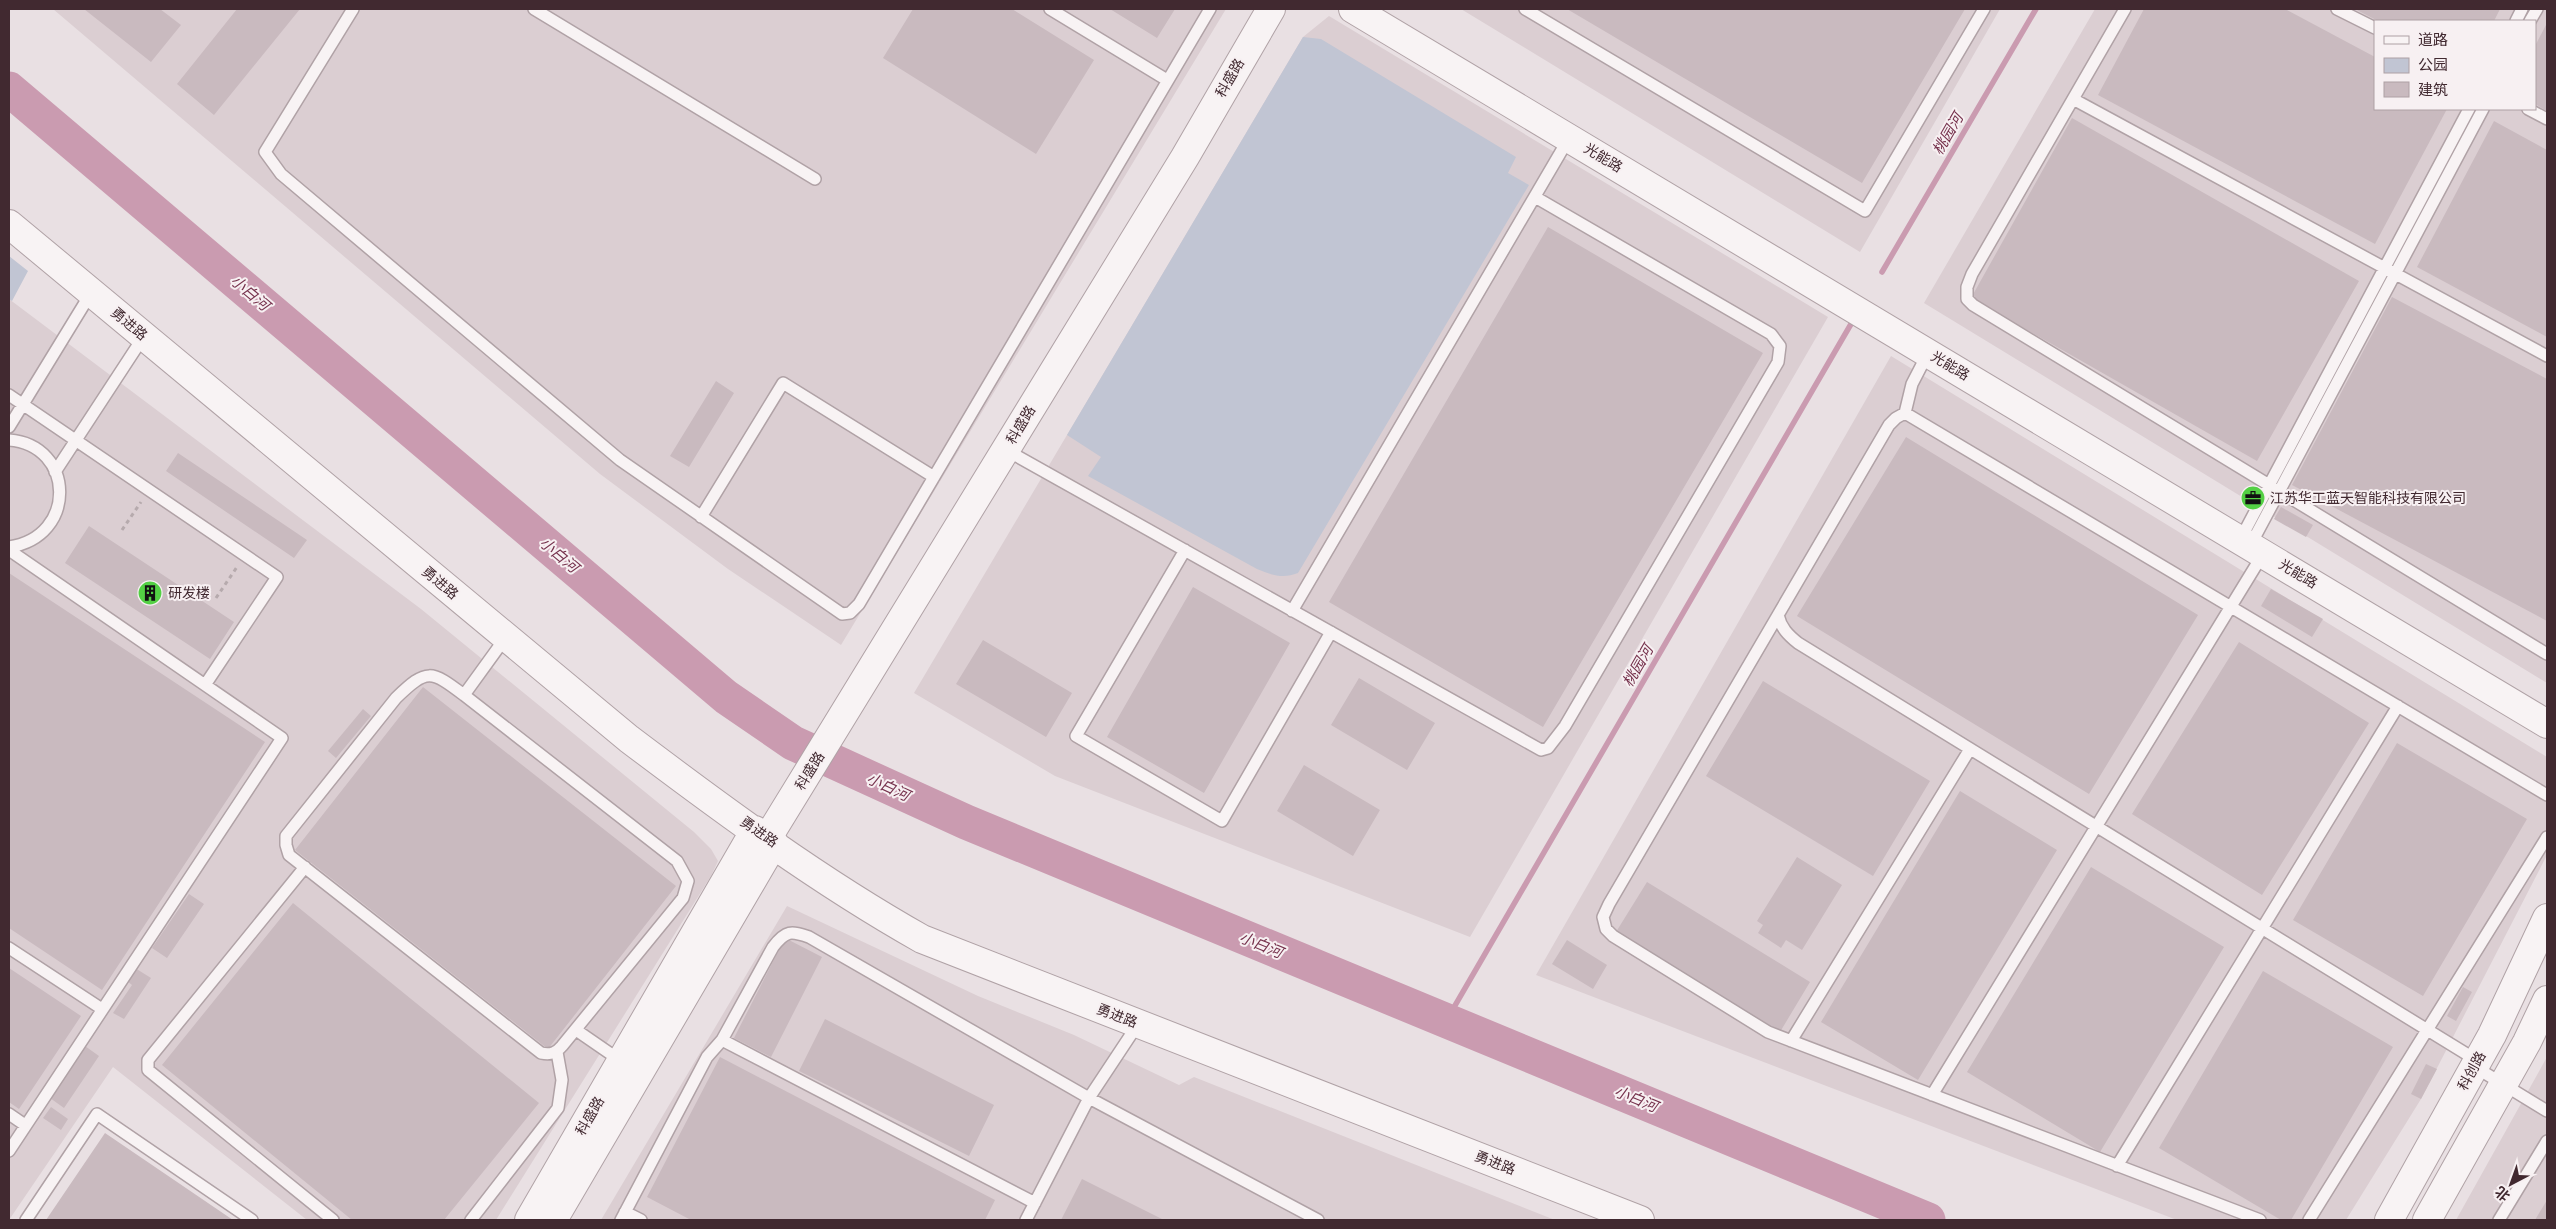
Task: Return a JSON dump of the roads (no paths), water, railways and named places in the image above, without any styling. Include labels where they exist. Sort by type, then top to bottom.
[{"type":"street","name":"科盛路","points":[[529,1220],[630,1067],[766,837],[845,715],[1185,157],[1271,9]]},
{"type":"street","name":"光能路","points":[[1353,9],[2547,724]]},
{"type":"street","name":"勇进路","points":[[9,224],[629,739],[766,837],[880,915],[922,939],[1640,1220]]},
{"type":"street","name":"科创路","points":[[2390,1220],[2476,1064],[2547,918]]},
{"type":"street","points":[[2427,1220],[2503,1084],[2547,1000]]},
{"type":"street","name":"科盛路","points":[[553,1220],[630,1067]]},
{"type":"lane","points":[[353,9],[265,152],[271,162],[281,174],[620,460],[842,614],[850,613],[859,604],[1210,9]]},
{"type":"lane","points":[[534,9],[815,179]]},
{"type":"lane","points":[[1050,9],[1167,80]]},
{"type":"lane","points":[[1525,9],[1865,211],[1984,9]]},
{"type":"lane","points":[[2125,9],[1972,274],[1967,287],[1967,299],[1973,305],[2547,654]]},
{"type":"lane","points":[[2337,9],[2374,28]]},
{"type":"lane","points":[[2531,20],[2537,9]]},
{"type":"lane","points":[[2073,99],[2547,356]]},
{"type":"lane","points":[[1932,1095],[2231,606],[2251,547],[2269,484],[2468,110]]},
{"type":"lane","points":[[2251,547],[2482,110]]},
{"type":"lane","points":[[2530,110],[2547,119]]},
{"type":"lane","points":[[1292,611],[1569,138]]},
{"type":"lane","points":[[1006,450],[1541,750],[1548,748],[1565,726],[1778,362],[1780,346],[1770,334],[1535,197]]},
{"type":"lane","points":[[9,428],[91,293]]},
{"type":"lane","points":[[56,472],[144,336]]},
{"type":"lane","points":[[1905,414],[1912,384],[1928,353]]},
{"type":"lane","points":[[700,517],[783,383],[934,477]]},
{"type":"lane","points":[[9,395],[277,577],[205,686]]},
{"type":"lane","points":[[1905,414],[2547,795]]},
{"type":"lane","points":[[1905,414],[1896,418],[1889,425],[1778,615],[1603,917],[1606,929],[1612,936],[1768,1032],[2260,1220]]},
{"type":"lane","points":[[9,440],[34,447],[47,458],[56,472],[60,489],[58,507],[51,524],[38,537],[22,545],[9,548]]},
{"type":"lane","points":[[9,548],[282,738],[9,1151]]},
{"type":"lane","points":[[1185,550],[1076,736],[1222,821],[1331,632]]},
{"type":"lane","points":[[1778,615],[1780,624],[1787,634],[1798,643],[2426,1029],[2503,1084],[2547,1111]]},
{"type":"lane","points":[[464,695],[506,637]]},
{"type":"lane","points":[[430,675],[440,677],[464,695],[677,861],[688,881],[683,898],[557,1052],[541,1053],[289,855],[286,845],[286,836],[396,698],[421,677],[430,675]]},
{"type":"lane","points":[[2117,1166],[2398,706]]},
{"type":"lane","points":[[1791,1041],[1970,749]]},
{"type":"lane","points":[[2309,1220],[2547,837]]},
{"type":"lane","points":[[305,867],[148,1060],[148,1070],[333,1220]]},
{"type":"lane","points":[[641,1220],[623,1216],[707,1057],[722,1040],[773,947],[782,936],[794,932],[818,942],[1089,1098],[1318,1220]]},
{"type":"lane","points":[[9,948],[102,1009]]},
{"type":"lane","points":[[1026,1220],[1089,1098],[1138,1024]]},
{"type":"lane","points":[[576,1030],[630,1067]]},
{"type":"lane","points":[[722,1040],[1035,1203]]},
{"type":"lane","points":[[471,1220],[558,1108],[562,1080],[557,1052]]},
{"type":"lane","points":[[9,1114],[25,1126]]},
{"type":"lane","points":[[26,1220],[97,1114],[252,1220]]},
{"type":"lane","points":[[2499,1220],[2547,1141]]},
{"type":"waterway","name":"桃园河","points":[[1882,272],[2036,9]]},
{"type":"waterway","name":"小白河","points":[[9,89],[726,697],[793,743],[966,822],[1928,1220]]},
{"type":"waterway","name":"桃园河","points":[[1446,1021],[1851,324]]},
{"type":"place","name":"江苏华工蓝天智能科技有限公司","points":[[2253,498]]},
{"type":"place","name":"研发楼","points":[[150,593]]}]
